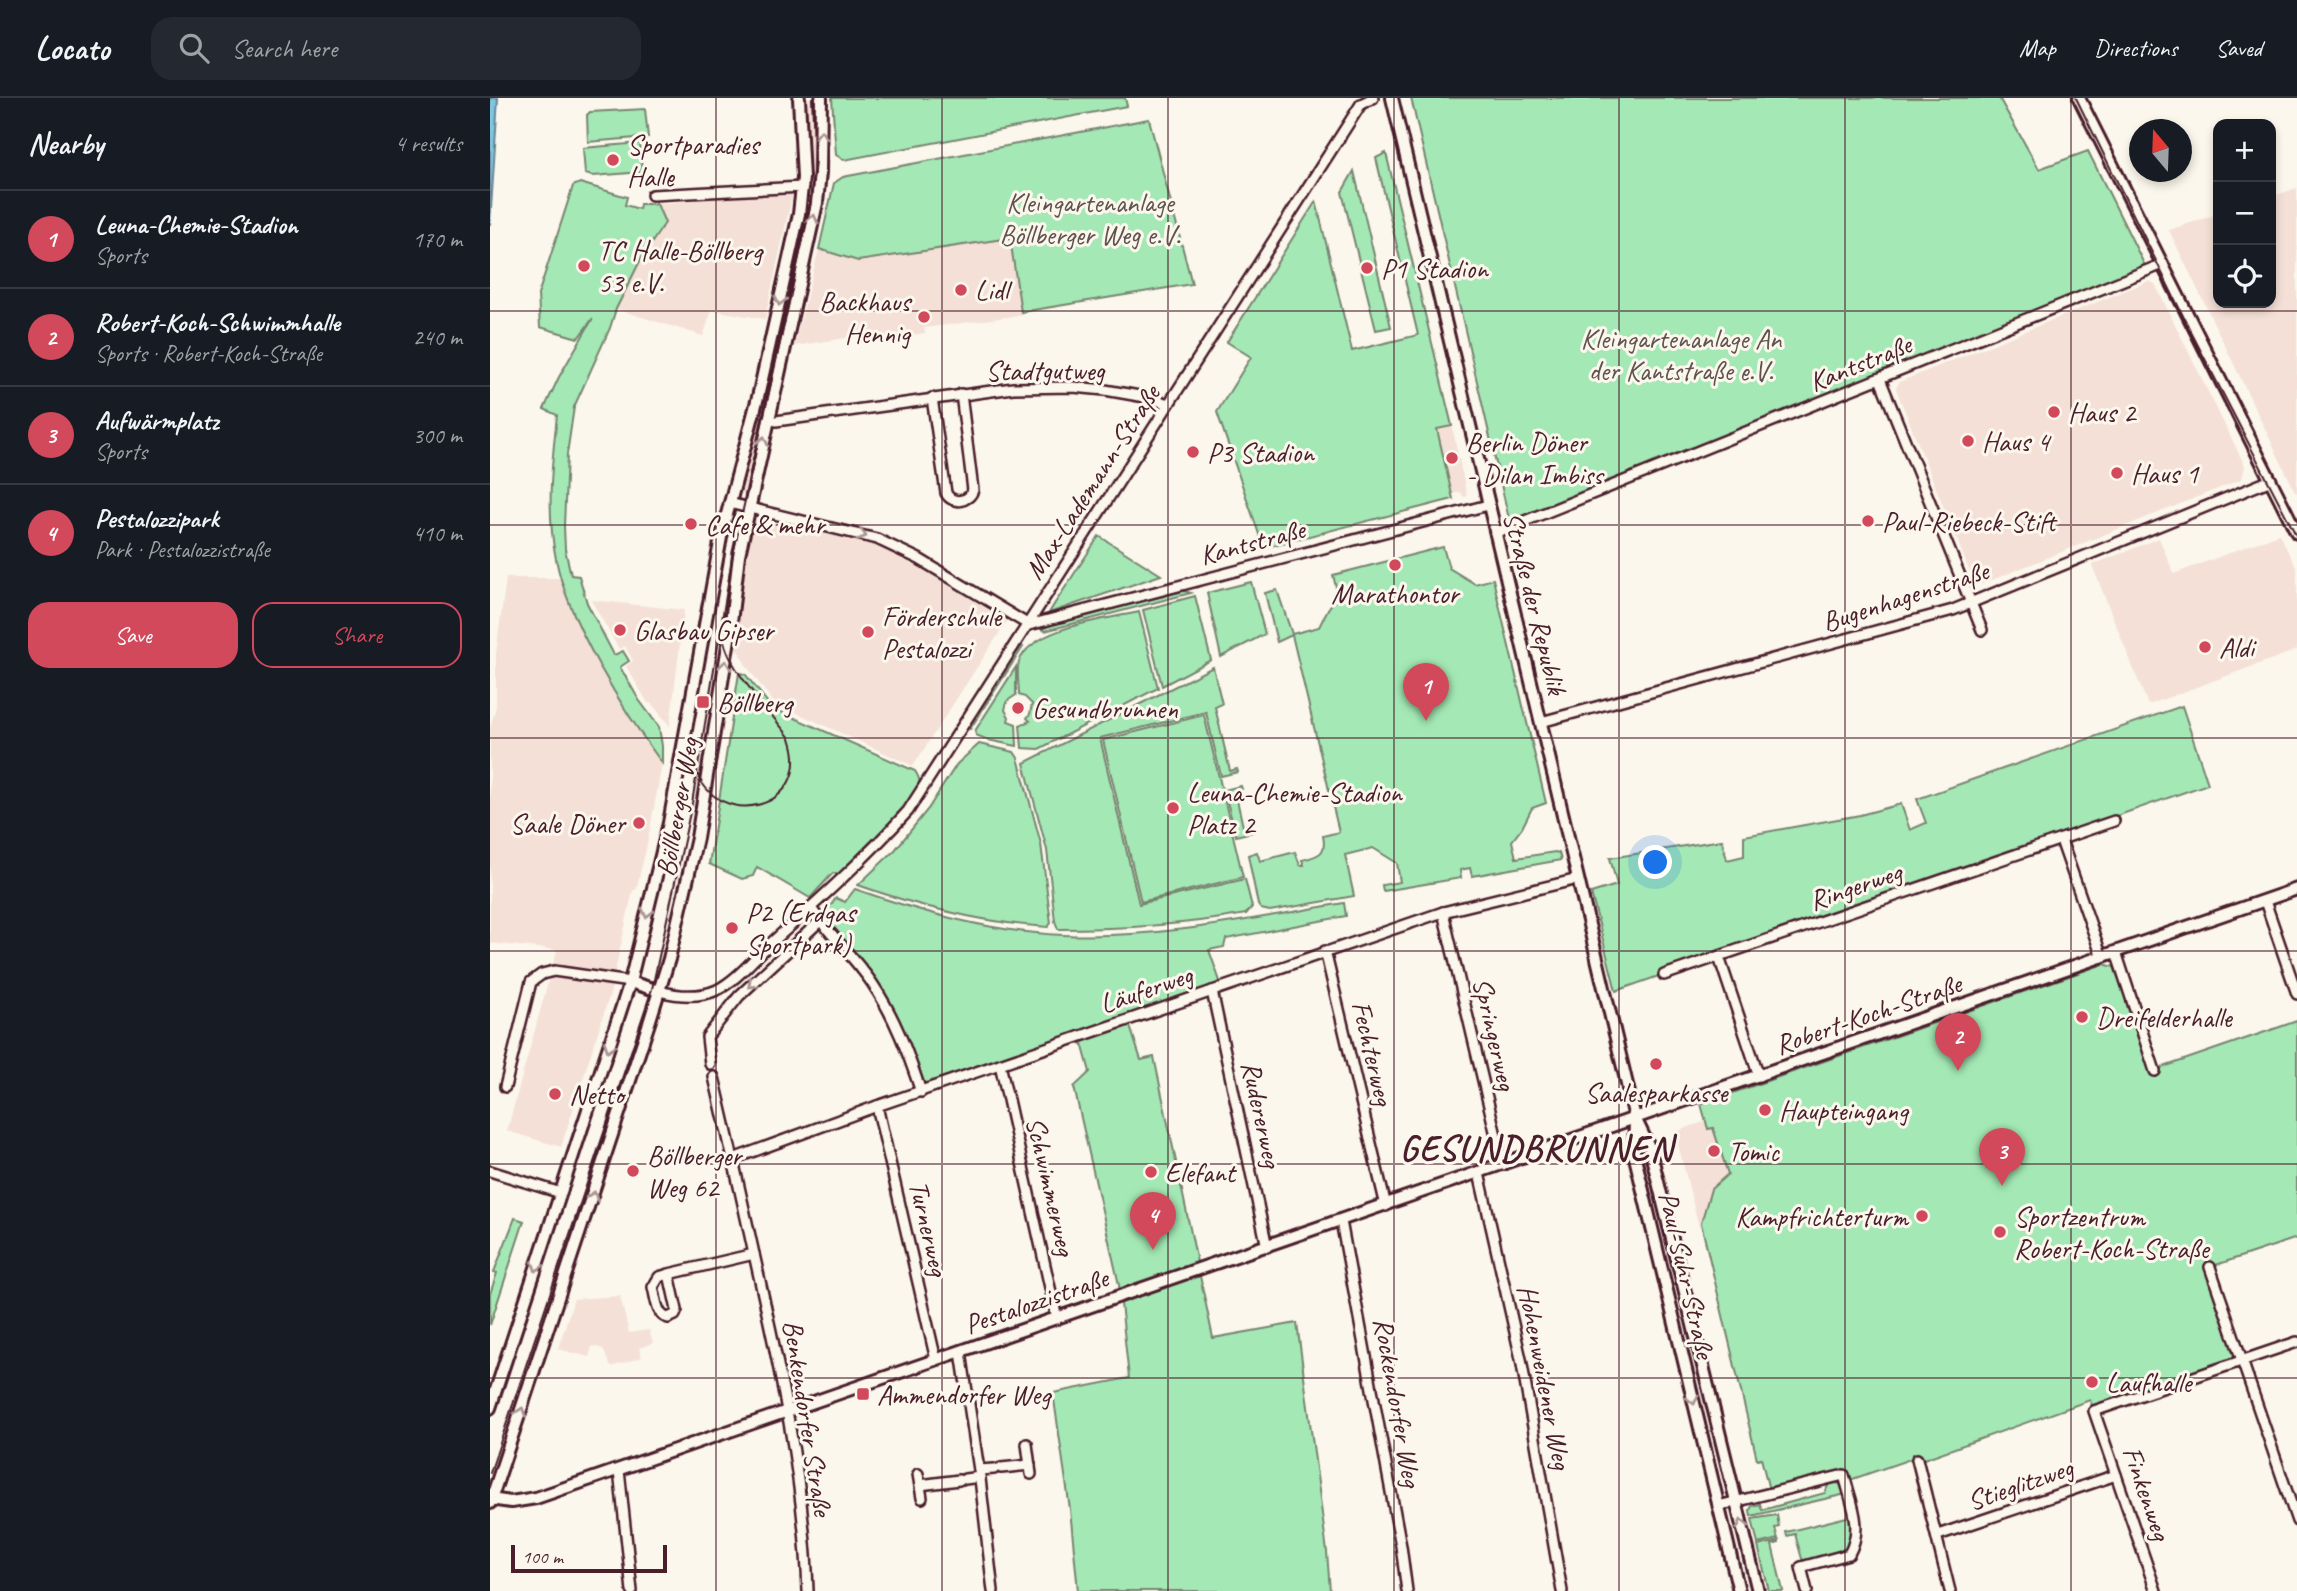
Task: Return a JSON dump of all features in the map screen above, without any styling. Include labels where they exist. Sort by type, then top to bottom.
[{"type":"street","name":"Böllberger Weg","points":[[490,1408],[630,982],[669,823],[721,537],[758,397],[799,214],[803,187],[799,98]]},
{"type":"street","name":"Böllberger Weg","points":[[490,1501],[669,959],[697,838],[748,508],[817,203],[821,98]]},
{"type":"street","name":"Max-Lademann-Straße","points":[[630,982],[659,991],[691,995],[718,989],[738,975],[811,908],[874,848],[908,811],[1361,104],[1373,98]]},
{"type":"street","name":"Straße der Republik","points":[[1392,98],[1635,1118]]},
{"type":"street","points":[[2079,98],[2297,533]]},
{"type":"street","points":[[652,195],[803,187]]},
{"type":"street","name":"Kantstraße","points":[[1495,533],[2163,264]]},
{"type":"street","points":[[1880,379],[1982,630]]},
{"type":"street","name":"Stadtgutweg","points":[[768,418],[776,421],[1013,388],[1073,387],[1145,397],[1170,404]]},
{"type":"street","name":"Stadtgutweg","points":[[932,398],[946,493],[954,501],[967,499],[973,490],[961,394]]},
{"type":"street","name":"Bugenhagenstraße","points":[[1541,722],[1927,617],[1971,602],[2271,480]]},
{"type":"street","points":[[729,503],[877,539],[919,559],[1029,625]]},
{"type":"street","name":"Kantstraße","points":[[1029,625],[1488,505]]},
{"type":"street","name":"Ringerweg","points":[[1664,975],[2114,821]]},
{"type":"street","points":[[2061,839],[2102,957]]},
{"type":"street","name":"Läuferweg","points":[[733,1158],[1443,912],[1578,879]]},
{"type":"street","name":"Robert-Koch-Straße","points":[[1635,1118],[2297,889]]},
{"type":"street","points":[[2265,901],[2297,994]]},
{"type":"street","points":[[811,908],[849,953],[883,1000],[906,1045],[920,1092]]},
{"type":"street","name":"Springerweg","points":[[1443,912],[1503,1165]]},
{"type":"street","points":[[710,1064],[707,1037],[739,996],[820,920]]},
{"type":"street","name":"Fechterweg","points":[[1325,951],[1386,1206]]},
{"type":"street","points":[[2116,952],[2155,1071]]},
{"type":"street","points":[[1718,957],[1759,1076]]},
{"type":"street","points":[[505,1087],[531,982],[542,974],[554,971],[630,982]]},
{"type":"street","name":"Rudererweg","points":[[1212,991],[1267,1247]]},
{"type":"street","name":"Schwimmerweg","points":[[1000,1064],[1057,1319]]},
{"type":"street","name":"Benkendorfer Straße","points":[[714,1077],[787,1412],[802,1514],[807,1591]]},
{"type":"street","name":"Turnerweg","points":[[877,1106],[936,1360]]},
{"type":"street","name":"Pestalozzistraße","points":[[490,1501],[511,1502],[536,1498],[1635,1118]]},
{"type":"street","name":"Paul-Suhr-Straße","points":[[1635,1118],[1650,1149],[1758,1591]]},
{"type":"street","name":"Paul-Suhr-Straße","points":[[1635,1118],[1634,1153],[1739,1591]]},
{"type":"street","points":[[490,1171],[561,1193]]},
{"type":"street","name":"Hohenweidener Weg","points":[[1479,1174],[1521,1359],[1562,1591]]},
{"type":"street","name":"Rockendorfer Weg","points":[[1341,1221],[1407,1591]]},
{"type":"street","points":[[669,1274],[754,1254]]},
{"type":"street","points":[[2210,1267],[2297,1521]]},
{"type":"street","points":[[2241,1360],[2297,1342]]},
{"type":"street","points":[[961,1352],[980,1474],[993,1591]]},
{"type":"street","name":"Finkenweg","points":[[2156,1591],[2094,1411],[2241,1360]]},
{"type":"street","points":[[920,1485],[962,1480],[998,1468],[1031,1469],[1027,1444]]},
{"type":"street","points":[[1917,1459],[1950,1591]]},
{"type":"street","points":[[619,1470],[632,1591]]},
{"type":"street","points":[[918,1474],[922,1498]]},
{"type":"street","points":[[1718,1506],[1844,1475],[1857,1526],[1857,1541],[1849,1554],[1801,1567],[1807,1591]]},
{"type":"street","name":"Stieglitzweg","points":[[1938,1535],[2116,1475]]},
{"type":"shaded area","points":[[801,98],[818,98],[816,191],[749,491],[743,495],[740,489],[802,212]]},
{"type":"shaded area","points":[[2297,188],[2296,493],[2169,230],[2213,216],[2213,308],[2276,308],[2276,195]]},
{"type":"shaded area","points":[[793,191],[765,319],[712,310],[703,336],[616,309],[642,257],[665,223],[657,204]]},
{"type":"shaded area","points":[[1010,238],[1022,315],[924,328],[925,333],[875,340],[873,334],[794,346],[819,249],[858,261]]},
{"type":"shaded area","points":[[2149,281],[2155,284],[2245,466],[2242,479],[1982,584],[1974,582],[1896,389],[1899,382]]},
{"type":"shaded area","points":[[1452,426],[1467,496],[1464,497],[1460,492],[1452,494],[1437,429]]},
{"type":"shaded area","name":"Förderschule Pestalozzi","points":[[755,518],[875,545],[926,571],[1007,621],[913,766],[773,702],[748,668],[734,644],[748,538]]},
{"type":"shaded area","points":[[2279,534],[2297,569],[2297,650],[2148,705],[2092,565],[2159,538],[2174,574]]},
{"type":"shaded area","points":[[506,578],[560,578],[595,656],[622,705],[662,764],[647,845],[636,890],[633,890],[610,994],[561,1147],[507,1131],[557,950],[490,943],[490,729],[496,706],[496,653]]},
{"type":"shaded area","points":[[591,600],[684,610],[670,726],[651,703],[648,703],[626,666],[633,661],[625,646],[619,649]]},
{"type":"shaded area","points":[[1706,1121],[1708,1128],[1713,1127],[1728,1174],[1711,1189],[1702,1226],[1699,1227],[1675,1132]]},
{"type":"shaded area","points":[[620,1296],[629,1333],[649,1330],[653,1343],[639,1348],[642,1357],[611,1367],[603,1349],[592,1346],[589,1357],[558,1349],[574,1299]]},
{"type":"green space","points":[[832,98],[1125,98],[1127,106],[844,160],[836,155]]},
{"type":"green space","name":"Kleingartenanlage An der Kantstraße e.V.","points":[[1411,98],[1999,98],[2039,169],[2088,151],[2146,268],[1516,519],[1509,519]]},
{"type":"green space","points":[[645,109],[648,137],[588,142],[587,115],[590,112]]},
{"type":"green space","name":"Kleingartenanlage Böllberger Weg e.V.","points":[[1149,119],[1192,284],[1021,312],[1010,238],[858,261],[819,249],[834,183],[843,177]]},
{"type":"green space","name":"Sportparadies Halle","points":[[640,143],[642,172],[593,176],[585,174],[583,148]]},
{"type":"green space","points":[[1386,153],[1452,426],[1437,429],[1453,499],[1267,547],[1261,540],[1217,412],[1251,357],[1227,342],[1316,201],[1352,351],[1418,335],[1376,158]]},
{"type":"green space","points":[[1354,171],[1391,327],[1376,330],[1342,192]]},
{"type":"green space","points":[[580,183],[627,197],[625,205],[639,209],[640,204],[657,204],[665,223],[642,257],[616,309],[574,407],[567,454],[564,526],[565,549],[571,575],[579,576],[587,603],[614,655],[623,651],[629,661],[620,667],[659,727],[662,763],[615,693],[585,638],[562,584],[553,541],[551,487],[557,415],[544,409],[593,318],[578,338],[540,327],[538,295],[573,186]]},
{"type":"green space","points":[[1099,536],[1161,575],[1049,613],[1055,603]]},
{"type":"green space","points":[[1443,547],[1449,568],[1475,584],[1493,579],[1546,803],[1532,808],[1512,841],[1516,858],[1555,852],[1559,853],[1561,860],[1472,876],[1470,868],[1460,870],[1461,878],[1383,891],[1382,885],[1400,882],[1397,863],[1373,848],[1345,855],[1354,896],[1270,911],[1261,909],[1248,855],[1257,852],[1260,861],[1295,852],[1300,865],[1304,865],[1302,860],[1317,855],[1324,847],[1323,836],[1339,832],[1292,635],[1277,642],[1265,593],[1277,590],[1292,634],[1319,627],[1338,595],[1333,575]]},
{"type":"green space","points":[[1251,582],[1265,634],[1221,657],[1207,593]]},
{"type":"green space","points":[[1184,591],[1191,593],[1045,631],[1041,629],[1061,621]]},
{"type":"green space","points":[[1195,596],[1211,660],[1162,686],[1143,610]]},
{"type":"green space","points":[[1139,612],[1158,688],[1039,749],[1022,748],[1020,725],[1030,721],[1027,718],[1032,704],[1019,695],[1018,665],[1026,650],[1038,640],[1072,626]]},
{"type":"green space","points":[[1021,645],[1023,647],[970,729],[967,728]]},
{"type":"green space","points":[[1016,667],[1016,695],[1007,701],[1005,710],[1008,721],[1016,724],[1017,746],[988,740],[976,735],[975,731]]},
{"type":"green space","points":[[1213,667],[1222,704],[1215,707],[1230,771],[1237,769],[1238,772],[1221,776],[1206,712],[1100,738],[1139,904],[1245,879],[1252,907],[1246,914],[1176,924],[1058,929],[1047,850],[1024,763]]},
{"type":"green space","points":[[739,673],[745,674],[772,708],[915,771],[919,778],[913,796],[896,818],[846,869],[839,875],[833,873],[810,898],[757,867],[753,876],[742,879],[709,864]]},
{"type":"green space","points":[[2182,706],[2208,784],[1616,991],[1591,893],[1617,885],[1610,858],[1722,840],[1727,860],[1744,856],[1744,836],[1860,815],[1901,804],[1910,830],[1926,823],[1917,799]]},
{"type":"green space","name":"Leuna-Chemie-Stadion Platz 2","points":[[1204,715],[1243,877],[1141,902],[1103,740]]},
{"type":"green space","points":[[979,744],[1014,752],[1018,758],[1041,844],[1051,923],[1048,927],[952,913],[858,885],[895,850],[928,809],[957,764]]},
{"type":"green space","points":[[1241,786],[1242,789],[1235,791],[1244,831],[1252,832],[1236,836],[1224,790]]},
{"type":"green space","points":[[855,889],[957,920],[1009,930],[1063,935],[1169,931],[1344,903],[1346,916],[1226,939],[1224,947],[1209,950],[1222,987],[1128,1020],[1141,1060],[1154,1057],[1213,1338],[1297,1323],[1330,1591],[1078,1591],[1070,1509],[1053,1393],[1129,1378],[1119,1285],[1074,1087],[1090,1072],[1080,1036],[921,1092],[883,1000],[820,921],[836,898],[845,902]]},
{"type":"green space","name":"Sportzentrum Robert-Koch-Straße","points":[[2104,964],[2114,967],[2155,1070],[2297,1021],[2297,1238],[2210,1267],[2241,1360],[2094,1411],[2090,1400],[1924,1459],[1916,1457],[1850,1480],[1848,1474],[1770,1494],[1761,1458],[1757,1459],[1701,1223],[1711,1189],[1728,1174],[1713,1128],[1708,1129],[1701,1104]]},
{"type":"green space","points":[[515,1218],[524,1221],[490,1325],[490,1294],[497,1273],[494,1272]]},
{"type":"green space","points":[[1829,1483],[1840,1484],[1846,1494],[1751,1516],[1752,1506],[1760,1504],[1762,1510],[1825,1493]]},
{"type":"green space","points":[[1777,1515],[1779,1527],[1775,1528],[1778,1539],[1758,1544],[1752,1519]]},
{"type":"green space","points":[[1851,1516],[1854,1528],[1849,1551],[1807,1563],[1802,1559],[1795,1534],[1787,1536],[1786,1532]]},
{"type":"green space","points":[[1779,1541],[1772,1545],[1783,1591],[1769,1591],[1758,1546]]},
{"type":"water","points":[[490,98],[498,98],[490,225]]},
{"type":"tram line","points":[[490,1473],[652,989],[692,803],[732,559],[810,208],[815,161],[812,98]]},
{"type":"tram line","points":[[2076,98],[2190,330],[2297,537]]},
{"type":"tram line","points":[[696,770],[707,789],[723,801],[742,806],[760,804],[777,796],[789,782],[794,763],[790,738],[739,674],[725,646],[723,633]]},
{"type":"place","name":"Sportparadies Halle","points":[[613,160]]},
{"type":"place","name":"TC Halle-Böllberg 53 e.V.","points":[[584,266]]},
{"type":"place","name":"P1 Stadion","points":[[1367,268]]},
{"type":"place","name":"Lidl","points":[[961,290]]},
{"type":"place","name":"Backhaus Hennig","points":[[924,317]]},
{"type":"place","name":"Haus 2","points":[[2054,412]]},
{"type":"place","name":"Haus 4","points":[[1968,441]]},
{"type":"place","name":"P3 Stadion","points":[[1193,452]]},
{"type":"place","name":"Berlin Döner - Dilan Imbiss","points":[[1452,458]]},
{"type":"place","name":"Haus 1","points":[[2117,473]]},
{"type":"place","name":"Paul-Riebeck-Stift","points":[[1868,521]]},
{"type":"place","name":"Cafe & mehr","points":[[691,524]]},
{"type":"place","name":"Marathontor","points":[[1395,565]]},
{"type":"place","name":"Glasbau Gipser","points":[[620,630]]},
{"type":"place","name":"Förderschule Pestalozzi","points":[[868,632]]},
{"type":"place","name":"Aldi","points":[[2205,647]]},
{"type":"place","name":"Böllberg","points":[[703,702]]},
{"type":"place","name":"Gesundbrunnen","points":[[1018,708]]},
{"type":"place","name":"Leuna-Chemie-Stadion","points":[[1426,721]]},
{"type":"place","name":"Leuna-Chemie-Stadion Platz 2","points":[[1173,808]]},
{"type":"place","name":"Saale Döner","points":[[639,823]]},
{"type":"place","name":"P2 (Erdgas Sportpark)","points":[[732,928]]},
{"type":"place","name":"Dreifelderhalle","points":[[2082,1017]]},
{"type":"place","name":"Saalesparkasse","points":[[1656,1064]]},
{"type":"place","name":"Robert-Koch-Schwimmhalle","points":[[1958,1071]]},
{"type":"place","name":"Netto","points":[[555,1094]]},
{"type":"place","name":"Haupteingang","points":[[1765,1110]]},
{"type":"place","name":"Tomic","points":[[1714,1151]]},
{"type":"place","name":"Böllberger Weg 62","points":[[633,1171]]},
{"type":"place","name":"Elefant","points":[[1151,1172]]},
{"type":"place","name":"Aufwärmplatz","points":[[2002,1186]]},
{"type":"place","name":"Kampfrichterturm","points":[[1922,1216]]},
{"type":"place","name":"Sportzentrum Robert-Koch-Straße","points":[[2000,1232]]},
{"type":"place","name":"Pestalozzipark","points":[[1153,1250]]},
{"type":"place","name":"Laufhalle","points":[[2092,1382]]},
{"type":"place","name":"Ammendorfer Weg","points":[[863,1394]]},
{"type":"district","name":"GESUNDBRUNNEN","points":[[1537,1148]]}]
